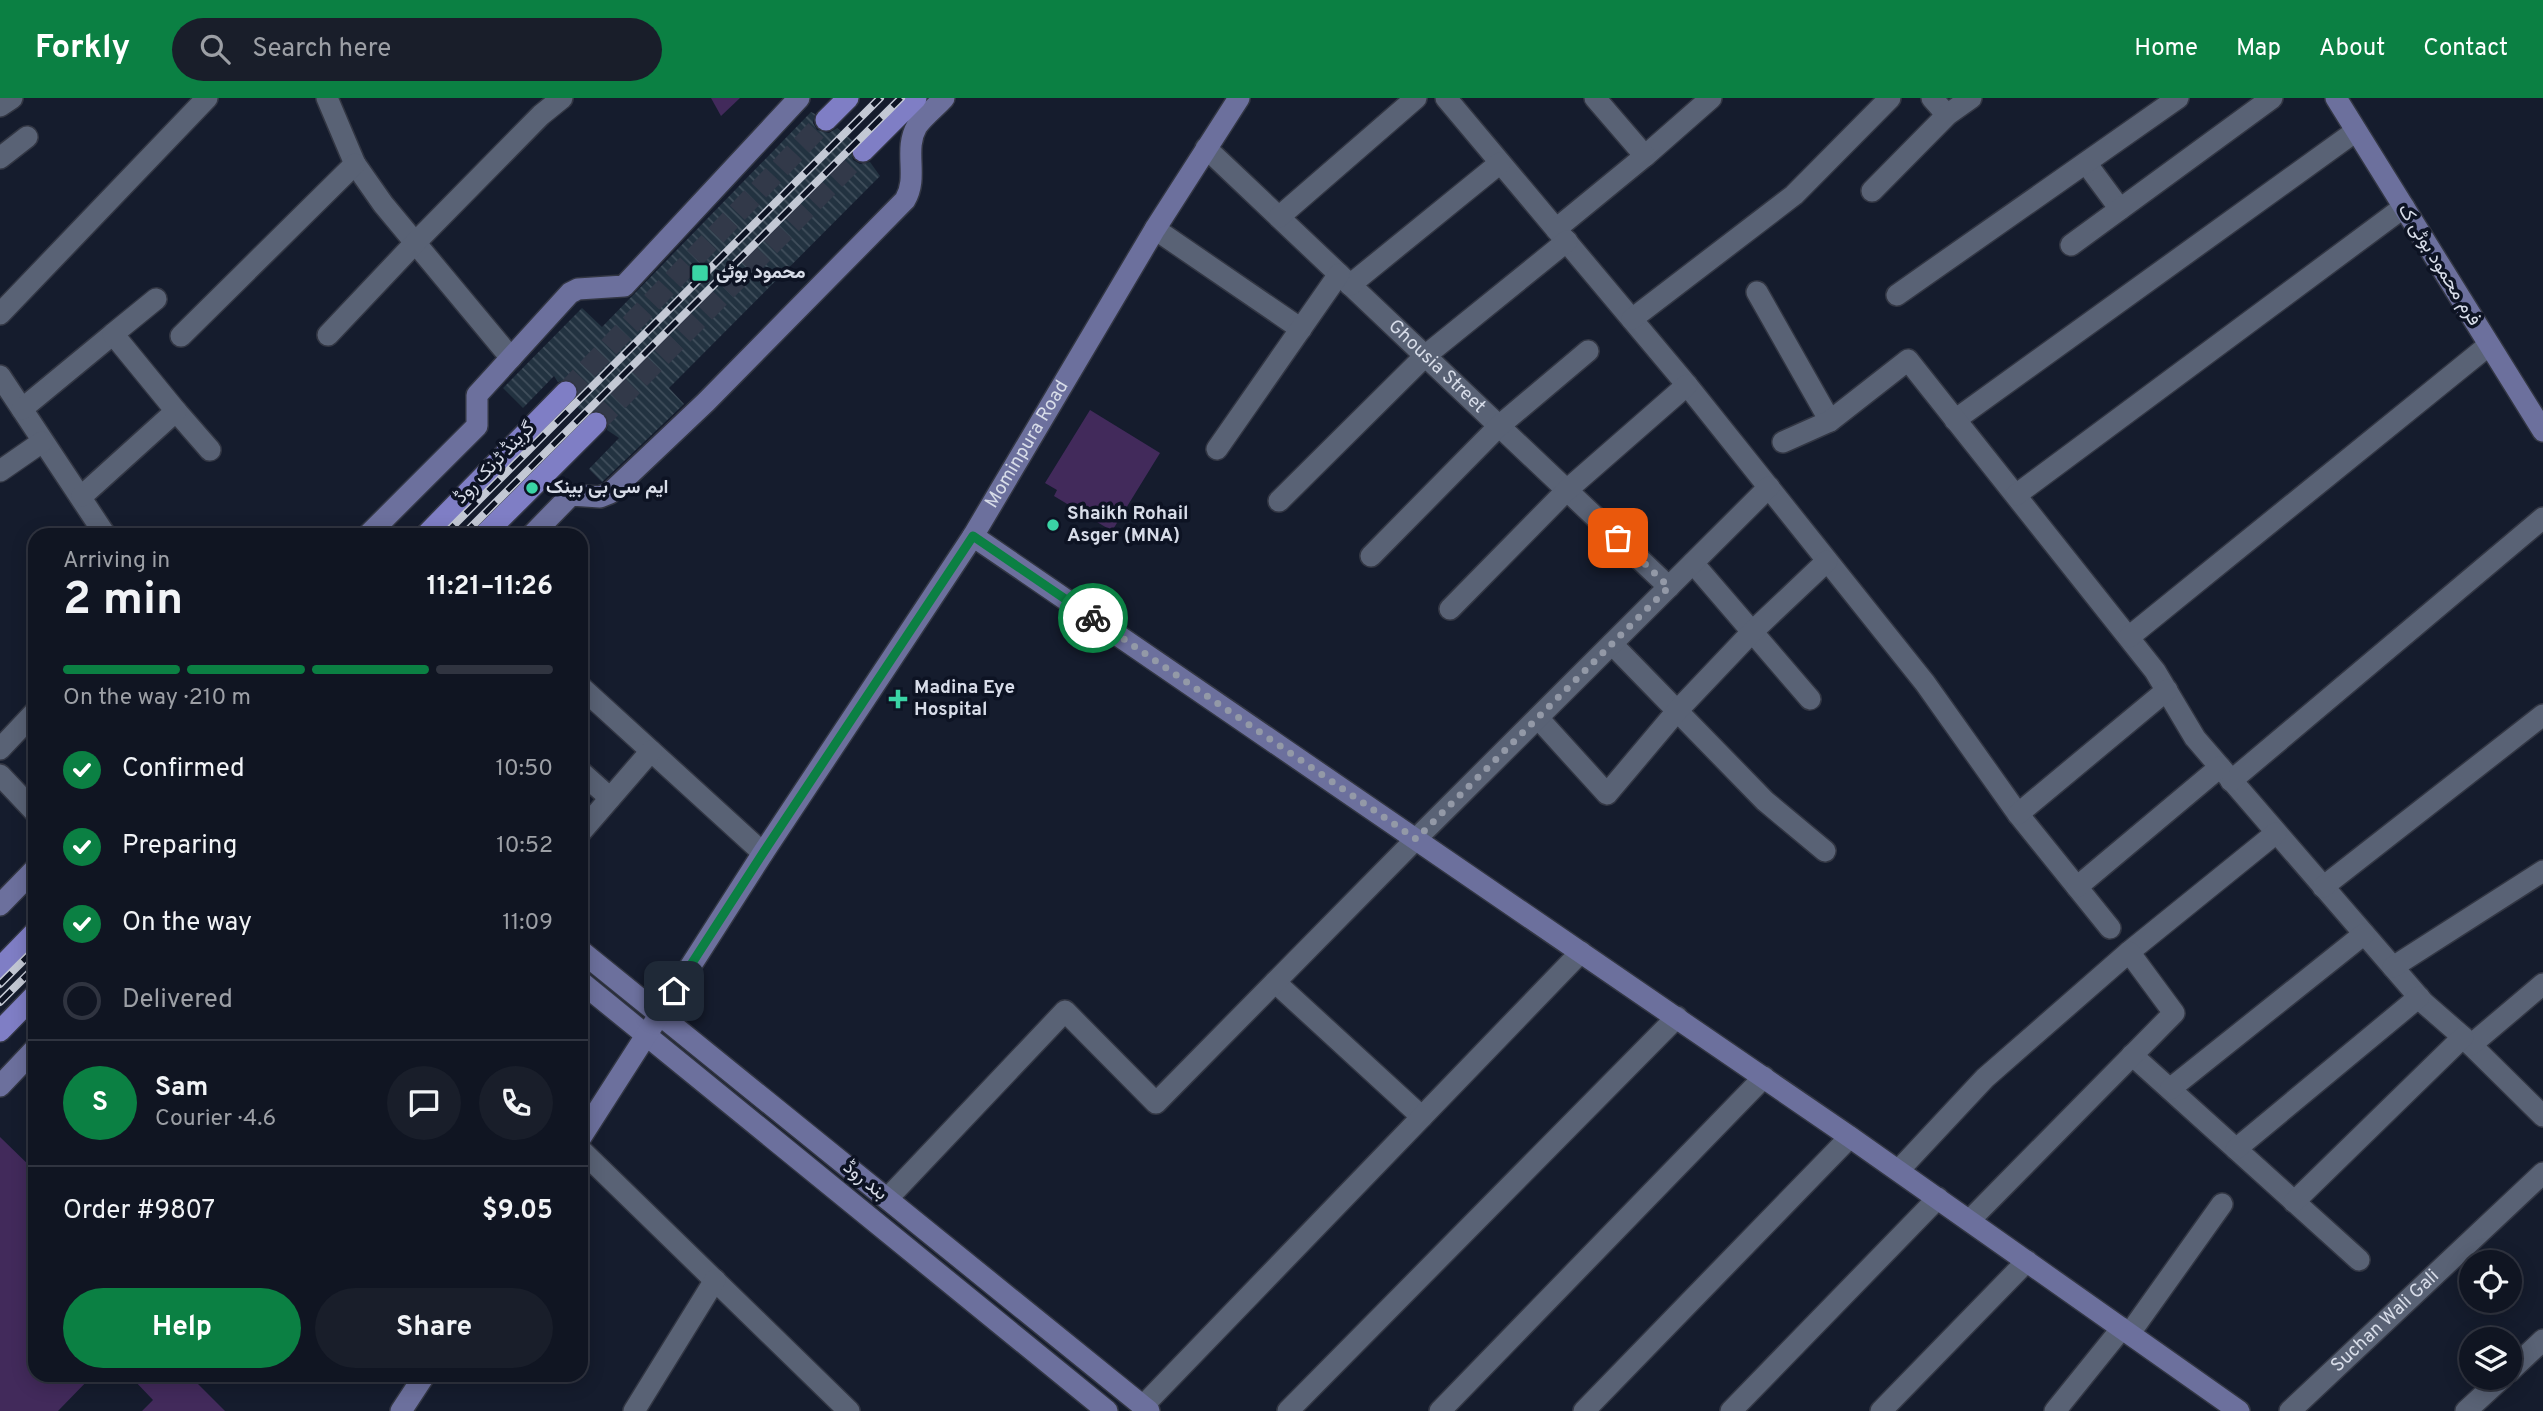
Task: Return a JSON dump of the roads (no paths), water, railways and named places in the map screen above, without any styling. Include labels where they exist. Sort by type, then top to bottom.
[{"type":"main road","points":[[826,120],[848,98]]},
{"type":"main road","points":[[863,151],[916,98]]},
{"type":"main road","name":"گرینڈ ٹرنک روڈ","points":[[433,528],[566,392]]},
{"type":"main road","points":[[490,528],[596,424]]},
{"type":"main road","points":[[0,968],[28,939]]},
{"type":"main road","points":[[0,1031],[28,1002]]},
{"type":"street","points":[[0,106],[12,98]]},
{"type":"street","points":[[0,314],[207,98]]},
{"type":"street","points":[[327,98],[355,164],[383,204],[511,358]]},
{"type":"street","points":[[328,335],[541,115],[562,98]]},
{"type":"street","points":[[376,528],[477,426],[477,395],[574,290],[618,288],[630,281],[799,98]]},
{"type":"street","points":[[539,528],[571,495],[600,497],[610,494],[706,402],[905,200],[911,191],[910,149],[918,125],[944,98]]},
{"type":"street","name":"Mominpura Road","points":[[588,1126],[763,853],[973,536],[1155,229],[1238,98]]},
{"type":"street","points":[[1279,217],[1416,98]]},
{"type":"street","points":[[1446,98],[1769,487],[1924,683],[2018,814],[2110,928]]},
{"type":"street","points":[[1595,98],[1645,156]]},
{"type":"street","points":[[1279,501],[1425,356],[1710,98]]},
{"type":"street","points":[[1632,319],[1794,195],[1890,98]]},
{"type":"street","points":[[1931,98],[1947,115]]},
{"type":"street","points":[[1872,191],[1947,115],[1971,98]]},
{"type":"street","points":[[1897,295],[2178,98]]},
{"type":"street","points":[[2071,245],[2273,98]]},
{"type":"street","name":"فرم محمود بوٹی ک","points":[[2336,98],[2543,431]]},
{"type":"street","points":[[1955,420],[2357,131]]},
{"type":"street","points":[[0,158],[27,137]]},
{"type":"street","name":"Ghousia Street","points":[[1206,148],[1669,587]]},
{"type":"street","points":[[1217,449],[1301,329],[1344,279],[1500,163]]},
{"type":"street","points":[[2086,163],[2120,209]]},
{"type":"street","points":[[181,336],[355,164]]},
{"type":"street","points":[[2015,495],[2404,207]]},
{"type":"street","points":[[1155,229],[1301,329]]},
{"type":"street","points":[[1757,292],[1830,421]]},
{"type":"street","points":[[22,409],[156,299]]},
{"type":"street","points":[[113,334],[210,450]]},
{"type":"street","points":[[2129,637],[2489,345]]},
{"type":"street","points":[[1371,556],[1499,426],[1588,351]]},
{"type":"street","points":[[1783,442],[1830,421],[1908,360],[2129,637],[2155,671],[2195,738],[2225,774],[2419,997],[2543,1116]]},
{"type":"street","points":[[3,385],[82,496],[101,528]]},
{"type":"street","points":[[1450,609],[1567,490],[1687,385]]},
{"type":"street","points":[[82,496],[176,411]]},
{"type":"street","points":[[0,471],[42,442]]},
{"type":"street","points":[[887,1199],[1065,1011],[1156,1103],[1769,487]]},
{"type":"street","points":[[2077,887],[2225,774],[2543,518]]},
{"type":"street","points":[[973,536],[1899,1170],[2126,1330],[2216,1405],[2239,1411]]},
{"type":"street","points":[[1538,718],[1607,794],[1677,711],[1752,632],[1827,561]]},
{"type":"street","points":[[1693,563],[1810,699]]},
{"type":"street","points":[[1612,644],[1765,802],[1825,850]]},
{"type":"street","points":[[2018,814],[2167,691]]},
{"type":"street","points":[[588,693],[763,853]]},
{"type":"street","points":[[2323,887],[2543,715]]},
{"type":"street","points":[[0,749],[28,719]]},
{"type":"street","points":[[588,824],[651,751]]},
{"type":"street","points":[[0,775],[28,805]]},
{"type":"street","points":[[588,778],[610,798]]},
{"type":"street","points":[[1899,1170],[1985,1078],[2129,952],[2276,833]]},
{"type":"street","points":[[2393,967],[2543,872]]},
{"type":"street","points":[[0,905],[28,876]]},
{"type":"street","points":[[2170,1089],[2364,934]]},
{"type":"street","points":[[1146,1408],[1581,952]]},
{"type":"street","points":[[1970,1220],[2174,1013],[2129,952]]},
{"type":"street","name":"بند روڈ","points":[[588,957],[1146,1408]]},
{"type":"street","points":[[1275,982],[1422,1117]]},
{"type":"street","points":[[2294,1202],[2467,1041],[2543,984]]},
{"type":"street","name":"بند روڈ","points":[[588,988],[1107,1411]]},
{"type":"street","points":[[2236,1149],[2419,997]]},
{"type":"street","points":[[1288,1411],[1677,1017]]},
{"type":"street","points":[[2132,1055],[2359,1260]]},
{"type":"street","points":[[0,1086],[28,1056]]},
{"type":"street","points":[[1440,1411],[1764,1077]]},
{"type":"street","points":[[1584,1411],[1850,1137]]},
{"type":"street","points":[[588,1157],[715,1280],[836,1407]]},
{"type":"street","name":"Suchan Wali Gali","points":[[2290,1411],[2543,1173]]},
{"type":"street","points":[[1731,1411],[1938,1198]]},
{"type":"street","points":[[2055,1411],[2126,1330],[2222,1204]]},
{"type":"street","points":[[1881,1411],[2027,1261]]},
{"type":"street","points":[[634,1411],[715,1280]]},
{"type":"street","points":[[2522,1360],[2543,1340]]},
{"type":"street","points":[[401,1411],[420,1382]]},
{"type":"street","points":[[2466,1411],[2488,1390]]},
{"type":"tunnel","points":[[566,392],[826,120]]},
{"type":"tunnel","points":[[596,423],[863,151]]},
{"type":"railway","points":[[451,528],[880,98]]},
{"type":"railway","points":[[470,528],[901,98]]},
{"type":"railway","points":[[0,984],[28,956]]},
{"type":"railway","points":[[0,1002],[28,974]]},
{"type":"place","name":"محمود بوٹی","points":[[700,273]]},
{"type":"place","name":"ایم سی بی بینک","points":[[532,488]]},
{"type":"place","name":"Shaikh Rohail Asger (MNA)","points":[[1053,525]]},
{"type":"place","name":"Madina Eye Hospital","points":[[898,699]]}]
